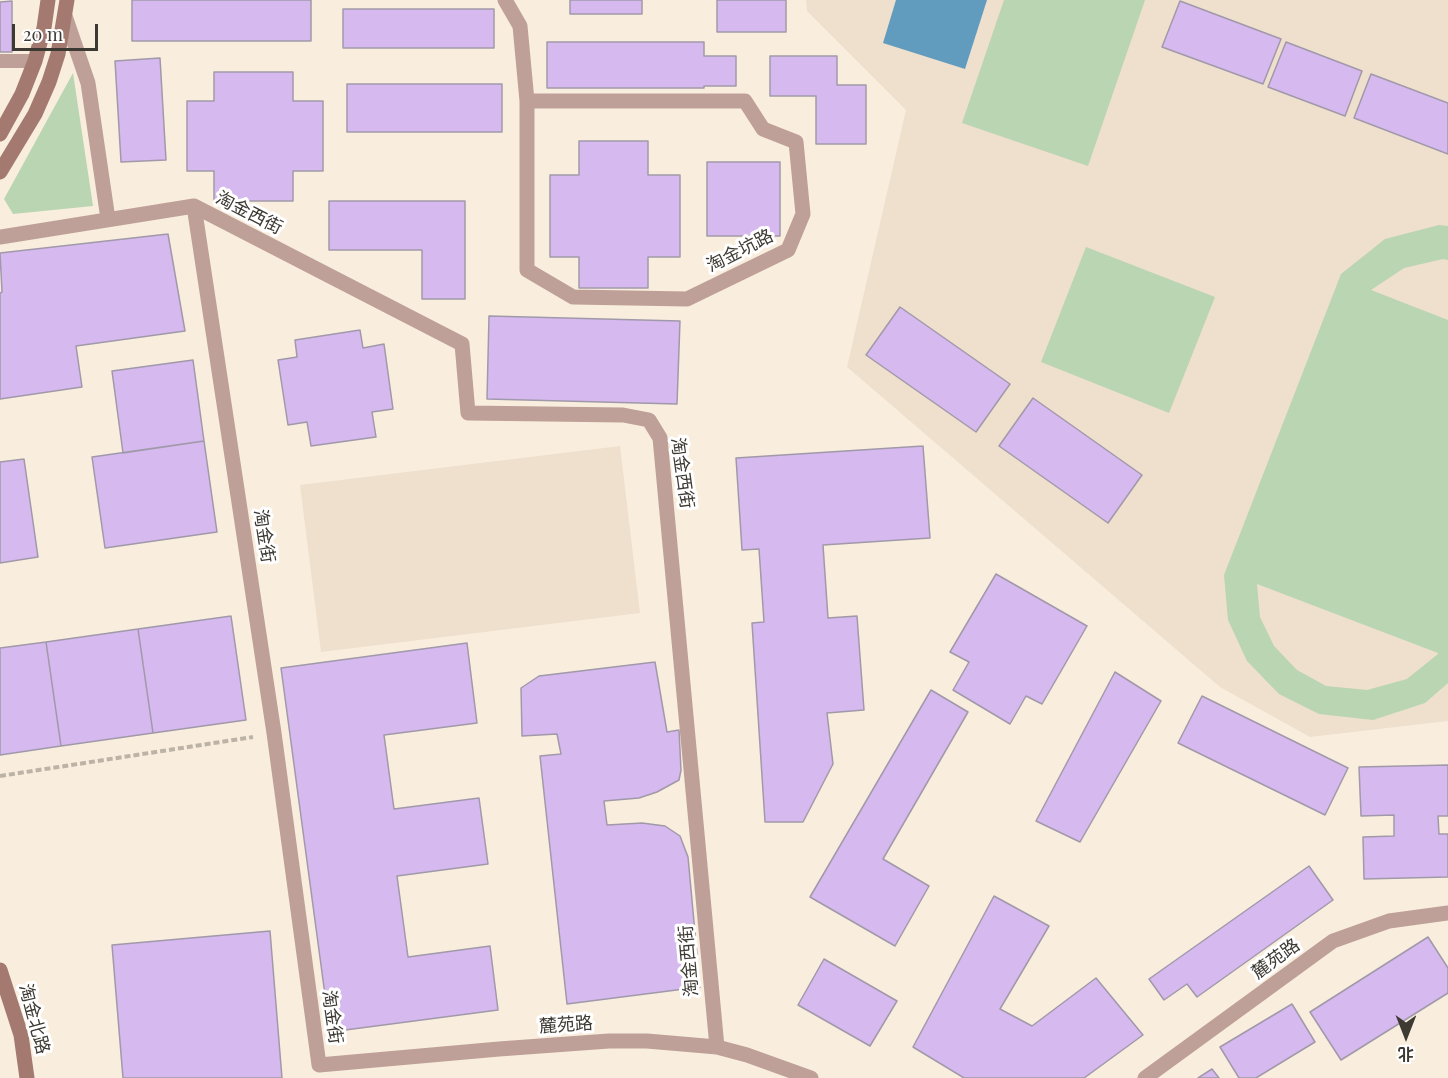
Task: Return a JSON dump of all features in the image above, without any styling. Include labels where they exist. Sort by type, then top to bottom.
[{"type":"street","points":[[0,134],[22,93],[35,61],[44,28],[48,0]]},
{"type":"street","points":[[0,172],[35,114],[49,82],[58,54],[67,0]]},
{"type":"street","name":"淘金坑路","points":[[505,0],[520,26],[527,101],[527,270],[573,297],[687,299],[788,250],[803,214],[796,142],[764,129],[745,100],[527,101]]},
{"type":"street","points":[[65,16],[88,83],[108,219]]},
{"type":"street","points":[[0,237],[194,206]]},
{"type":"street","name":"淘金街","points":[[194,206],[274,733],[319,1065]]},
{"type":"street","name":"淘金西街","points":[[194,206],[462,344],[468,413],[623,414],[649,420],[660,438],[717,1047]]},
{"type":"street","name":"麓苑路","points":[[1145,1078],[1333,941],[1389,921],[1448,913]]},
{"type":"street","name":"淘金北路","points":[[1,975],[21,1035],[27,1078]]},
{"type":"street","name":"麓苑路","points":[[319,1065],[609,1041],[657,1041],[717,1047],[811,1078]]},
{"type":"lane","points":[[0,61],[35,61]]},
{"type":"path","points":[[0,776],[274,733]]},
{"type":"shaded area","points":[[806,0],[1448,0],[1448,721],[1310,737],[1220,687],[847,367],[906,110],[807,11]]},
{"type":"shaded area","points":[[620,446],[640,613],[321,652],[300,485]]},
{"type":"green space","points":[[1004,0],[1145,0],[1088,166],[962,123]]},
{"type":"green space","points":[[73,73],[93,206],[13,214],[4,199]]},
{"type":"green space","points":[[1439,225],[1448,226],[1448,260],[1443,259],[1404,268],[1371,290],[1448,320],[1448,683],[1425,703],[1373,720],[1319,714],[1279,694],[1247,661],[1228,620],[1224,575],[1341,274],[1385,239]],"holes":[[[1257,584],[1438,653],[1407,679],[1367,690],[1326,686],[1297,670],[1274,646],[1260,617]]]},
{"type":"green space","points":[[1086,247],[1215,297],[1169,413],[1041,362]]},
{"type":"water","points":[[896,0],[987,0],[965,69],[883,43]]},
{"type":"building","points":[[132,0],[311,0],[311,41],[132,41]]},
{"type":"building","points":[[570,0],[642,0],[642,14],[570,14]]},
{"type":"building","points":[[717,0],[786,0],[786,32],[717,32]]},
{"type":"building","points":[[12,1],[12,52],[0,52],[0,2]]},
{"type":"building","points":[[1180,1],[1281,39],[1263,84],[1162,47]]},
{"type":"building","points":[[343,9],[494,9],[494,48],[343,48]]},
{"type":"building","points":[[547,42],[704,42],[704,56],[736,56],[736,86],[547,88]]},
{"type":"building","points":[[1286,42],[1362,71],[1345,116],[1268,87]]},
{"type":"building","points":[[770,56],[837,56],[837,85],[866,85],[866,144],[816,144],[816,96],[770,96]]},
{"type":"building","points":[[160,58],[166,160],[121,162],[115,61]]},
{"type":"building","points":[[214,72],[293,72],[293,101],[323,101],[323,171],[293,171],[293,201],[214,201],[214,171],[187,171],[187,101],[214,101]]},
{"type":"building","points":[[1371,74],[1448,103],[1448,154],[1354,118]]},
{"type":"building","points":[[347,84],[502,84],[502,132],[347,132]]},
{"type":"building","points":[[579,141],[648,141],[648,175],[680,175],[680,257],[648,257],[648,288],[579,288],[579,257],[550,257],[550,175],[579,175]]},
{"type":"building","points":[[707,162],[780,162],[780,236],[707,236]]},
{"type":"building","points":[[329,201],[465,201],[465,299],[422,299],[422,250],[329,250]]},
{"type":"building","points":[[168,234],[185,331],[76,346],[82,387],[0,399],[0,293],[2,292],[0,253]]},
{"type":"building","points":[[900,307],[1010,384],[976,432],[866,355]]},
{"type":"building","points":[[489,316],[680,321],[677,404],[487,399]]},
{"type":"building","points":[[360,330],[363,348],[384,344],[393,409],[372,412],[376,437],[311,446],[307,422],[288,425],[278,360],[297,357],[295,340]]},
{"type":"building","points":[[193,360],[204,441],[123,453],[112,371]]},
{"type":"building","points":[[1033,398],[1142,475],[1108,523],[999,446]]},
{"type":"building","points":[[204,441],[217,532],[105,548],[92,457]]},
{"type":"building","points":[[923,446],[930,538],[823,545],[828,618],[857,616],[864,710],[827,713],[833,764],[803,822],[765,822],[752,623],[764,622],[759,549],[742,550],[736,458]]},
{"type":"building","points":[[24,459],[38,557],[0,563],[0,462]]},
{"type":"building","points":[[996,574],[1087,626],[1042,704],[1026,696],[1010,724],[953,690],[969,662],[950,652]]},
{"type":"building","points":[[231,616],[246,720],[153,733],[138,629]]},
{"type":"building","points":[[138,629],[153,733],[61,746],[46,642]]},
{"type":"building","points":[[46,642],[61,746],[0,755],[0,648]]},
{"type":"building","points":[[467,643],[477,723],[384,735],[394,809],[479,798],[488,864],[397,876],[408,957],[490,946],[498,1010],[330,1032],[281,668]]},
{"type":"building","points":[[655,662],[667,732],[679,730],[681,770],[679,780],[657,792],[639,798],[604,801],[607,825],[642,823],[665,826],[680,836],[688,857],[700,987],[567,1004],[540,756],[561,754],[557,734],[522,736],[521,688],[539,676]]},
{"type":"building","points":[[1115,672],[1161,701],[1080,842],[1036,821]]},
{"type":"building","points":[[931,690],[968,712],[883,859],[929,886],[895,946],[810,897]]},
{"type":"building","points":[[1202,696],[1348,768],[1325,815],[1178,743]]},
{"type":"building","points":[[1448,765],[1448,816],[1438,816],[1439,834],[1448,834],[1448,877],[1364,879],[1363,837],[1394,836],[1394,815],[1361,816],[1359,767]]},
{"type":"building","points":[[1309,866],[1333,900],[1197,997],[1187,984],[1164,1000],[1149,979]]},
{"type":"building","points":[[994,896],[1049,926],[1000,1009],[1032,1026],[1096,978],[1143,1035],[1084,1078],[964,1078],[913,1047]]},
{"type":"building","points":[[270,931],[282,1078],[123,1078],[112,945]]},
{"type":"building","points":[[1428,937],[1448,968],[1448,993],[1341,1060],[1310,1012]]},
{"type":"building","points":[[824,959],[897,1001],[870,1046],[798,1005]]},
{"type":"building","points":[[1292,1004],[1315,1042],[1256,1078],[1239,1078],[1220,1047]]},
{"type":"building","points":[[1212,1069],[1219,1078],[1198,1078]]}]
